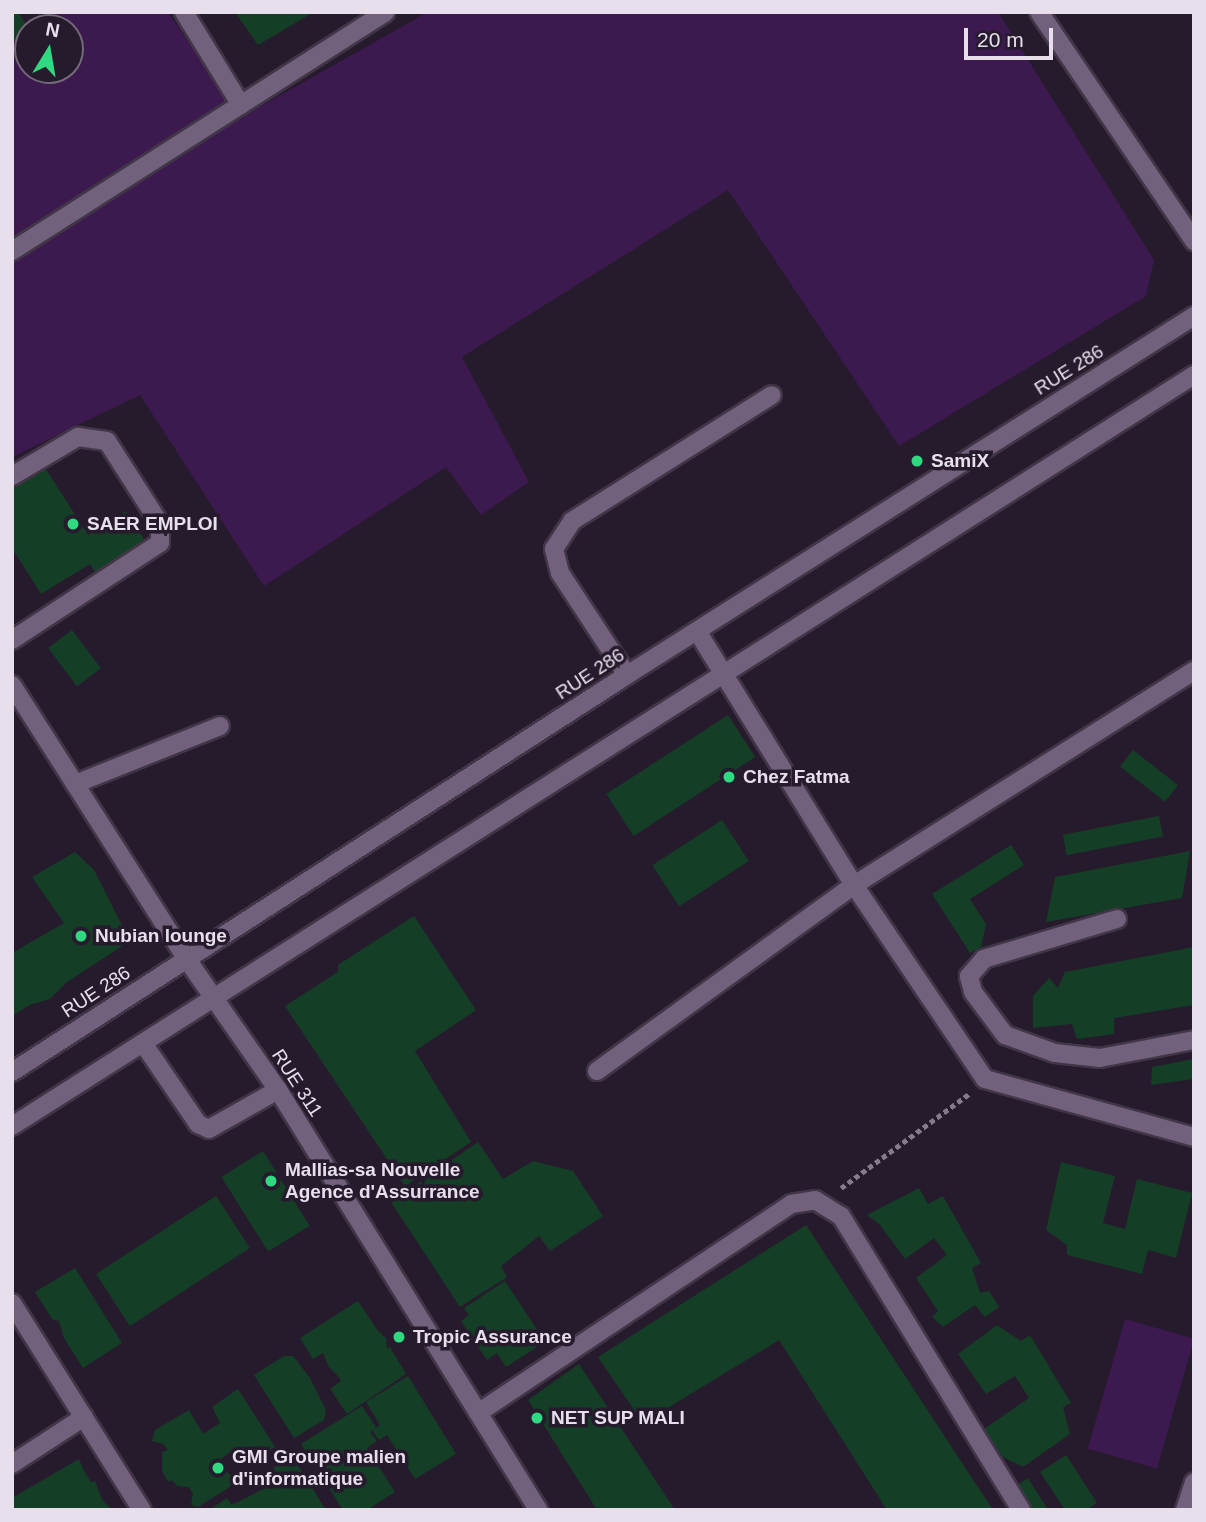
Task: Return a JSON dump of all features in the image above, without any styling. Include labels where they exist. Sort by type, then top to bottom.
[{"type":"street","points":[[184,12],[241,104]]},
{"type":"street","points":[[12,251],[385,12]]},
{"type":"street","points":[[1039,12],[1194,239]]},
{"type":"street","points":[[1046,12],[1194,239]]},
{"type":"street","name":"RUE 286","points":[[12,1072],[627,675],[1194,316]]},
{"type":"street","points":[[12,1126],[1194,375]]},
{"type":"street","points":[[627,675],[560,573],[554,549],[572,521],[772,395]]},
{"type":"street","points":[[12,476],[78,437],[107,441],[160,524],[160,543],[12,640]]},
{"type":"street","points":[[697,631],[854,885],[985,1079],[1194,1137]]},
{"type":"street","points":[[597,1071],[854,885],[1194,671]]},
{"type":"street","name":"RUE 311","points":[[12,685],[186,958],[278,1090],[538,1510]]},
{"type":"street","points":[[75,783],[220,726]]},
{"type":"street","points":[[1117,919],[984,959],[969,976],[973,992],[1005,1035],[1055,1053],[1100,1058],[1194,1040]]},
{"type":"street","points":[[144,1043],[198,1124],[209,1129],[278,1090]]},
{"type":"street","points":[[478,1413],[791,1204],[815,1200],[841,1216],[1021,1510]]},
{"type":"street","points":[[12,1303],[142,1510]]},
{"type":"street","points":[[12,1464],[84,1417]]},
{"type":"street","points":[[1185,1510],[1194,1482]]},
{"type":"path","points":[[815,1200],[849,1184],[971,1093],[985,1079]]},
{"type":"shaded area","points":[[168,12],[240,118],[428,12],[998,12],[1154,260],[1146,296],[899,446],[728,190],[462,357],[529,482],[481,515],[446,467],[264,586],[140,395],[12,457],[12,41],[14,40],[14,84],[84,84],[84,14],[53,14]]},
{"type":"shaded area","points":[[1125,1319],[1194,1339],[1157,1469],[1088,1449]]},
{"type":"building","points":[[12,12],[18,12],[19,14],[14,14],[12,42]]},
{"type":"building","points":[[235,12],[314,12],[258,45]]},
{"type":"building","points":[[42,463],[88,535],[126,511],[149,547],[99,578],[90,564],[41,594],[12,548],[12,481]]},
{"type":"building","points":[[72,630],[101,668],[77,686],[48,648]]},
{"type":"building","points":[[728,715],[755,757],[634,836],[606,794]]},
{"type":"building","points":[[1133,750],[1178,785],[1165,802],[1120,767]]},
{"type":"building","points":[[1159,816],[1163,837],[1067,855],[1063,835]]},
{"type":"building","points":[[722,820],[749,861],[679,906],[652,865]]},
{"type":"building","points":[[1011,845],[1024,865],[970,899],[986,924],[981,947],[970,953],[932,894]]},
{"type":"building","points":[[1190,851],[1182,898],[1046,922],[1055,877]]},
{"type":"building","points":[[75,852],[94,870],[130,941],[67,982],[50,999],[30,1005],[12,1016],[12,953],[64,923],[32,877]]},
{"type":"building","points":[[414,916],[476,1010],[415,1051],[471,1142],[405,1186],[285,1006],[338,972],[338,965]]},
{"type":"building","points":[[1194,947],[1194,1005],[1114,1018],[1114,1034],[1077,1039],[1072,1024],[1033,1028],[1033,996],[1049,978],[1058,988],[1065,972]]},
{"type":"building","points":[[1194,1059],[1194,1079],[1151,1085],[1152,1067]]},
{"type":"building","points":[[478,1142],[503,1179],[533,1161],[573,1171],[603,1216],[550,1251],[539,1236],[501,1266],[507,1277],[460,1307],[391,1202]]},
{"type":"building","points":[[263,1151],[310,1226],[268,1252],[221,1177]]},
{"type":"building","points":[[1061,1162],[1115,1176],[1103,1223],[1125,1229],[1137,1179],[1192,1193],[1176,1258],[1148,1250],[1142,1274],[1067,1255],[1067,1245],[1046,1230]]},
{"type":"building","points":[[919,1188],[928,1204],[943,1196],[981,1263],[972,1268],[980,1293],[989,1291],[999,1307],[985,1317],[975,1305],[943,1327],[932,1317],[938,1311],[916,1278],[947,1255],[934,1238],[905,1259],[880,1225],[867,1215]]},
{"type":"building","points":[[216,1196],[250,1248],[130,1326],[96,1274]]},
{"type":"building","points":[[806,1225],[993,1510],[887,1510],[779,1340],[643,1423],[598,1357]]},
{"type":"building","points":[[75,1268],[122,1343],[83,1368],[64,1338],[59,1321],[52,1319],[35,1292]]},
{"type":"building","points":[[505,1281],[545,1342],[506,1367],[497,1353],[487,1360],[461,1321],[469,1315],[464,1308]]},
{"type":"building","points":[[358,1301],[378,1331],[386,1338],[387,1349],[390,1347],[406,1374],[347,1414],[330,1389],[341,1381],[338,1376],[329,1367],[323,1353],[313,1359],[300,1338]]},
{"type":"building","points":[[997,1325],[1021,1341],[1030,1335],[1071,1403],[1063,1407],[1070,1434],[1023,1467],[1003,1457],[984,1429],[1029,1398],[1015,1376],[986,1394],[958,1354]]},
{"type":"building","points":[[284,1356],[293,1356],[310,1378],[326,1410],[324,1420],[294,1438],[254,1375]]},
{"type":"building","points":[[579,1364],[675,1510],[597,1510],[528,1400]]},
{"type":"building","points":[[408,1376],[456,1454],[415,1479],[387,1435],[379,1440],[372,1430],[380,1425],[366,1402]]},
{"type":"building","points":[[238,1389],[275,1447],[246,1464],[235,1449],[223,1457],[220,1462],[236,1483],[198,1507],[191,1505],[193,1494],[189,1487],[177,1486],[172,1480],[168,1482],[162,1471],[162,1452],[168,1450],[163,1444],[152,1441],[155,1430],[189,1410],[203,1434],[220,1423],[212,1407]]},
{"type":"building","points":[[362,1406],[376,1427],[370,1432],[377,1441],[367,1448],[395,1492],[367,1510],[343,1510],[301,1444]]},
{"type":"building","points":[[1066,1455],[1097,1503],[1086,1510],[1065,1510],[1040,1472]]},
{"type":"building","points":[[292,1456],[326,1510],[209,1510],[227,1498],[232,1505],[279,1481],[272,1469]]},
{"type":"building","points":[[79,1459],[91,1482],[95,1481],[102,1500],[112,1510],[12,1510],[12,1498]]},
{"type":"building","points":[[1028,1478],[1048,1510],[1030,1510],[1015,1486]]},
{"type":"place","name":"SamiX","points":[[917,461]]},
{"type":"place","name":"SAER EMPLOI","points":[[73,524]]},
{"type":"place","name":"Chez Fatma","points":[[729,777]]},
{"type":"place","name":"Nubian lounge","points":[[81,936]]},
{"type":"place","name":"Mallias-sa Nouvelle Agence d'Assurrance","points":[[271,1181]]},
{"type":"place","name":"Tropic Assurance","points":[[399,1337]]},
{"type":"place","name":"NET SUP MALI","points":[[537,1418]]},
{"type":"place","name":"GMI Groupe malien d'informatique","points":[[218,1468]]}]
